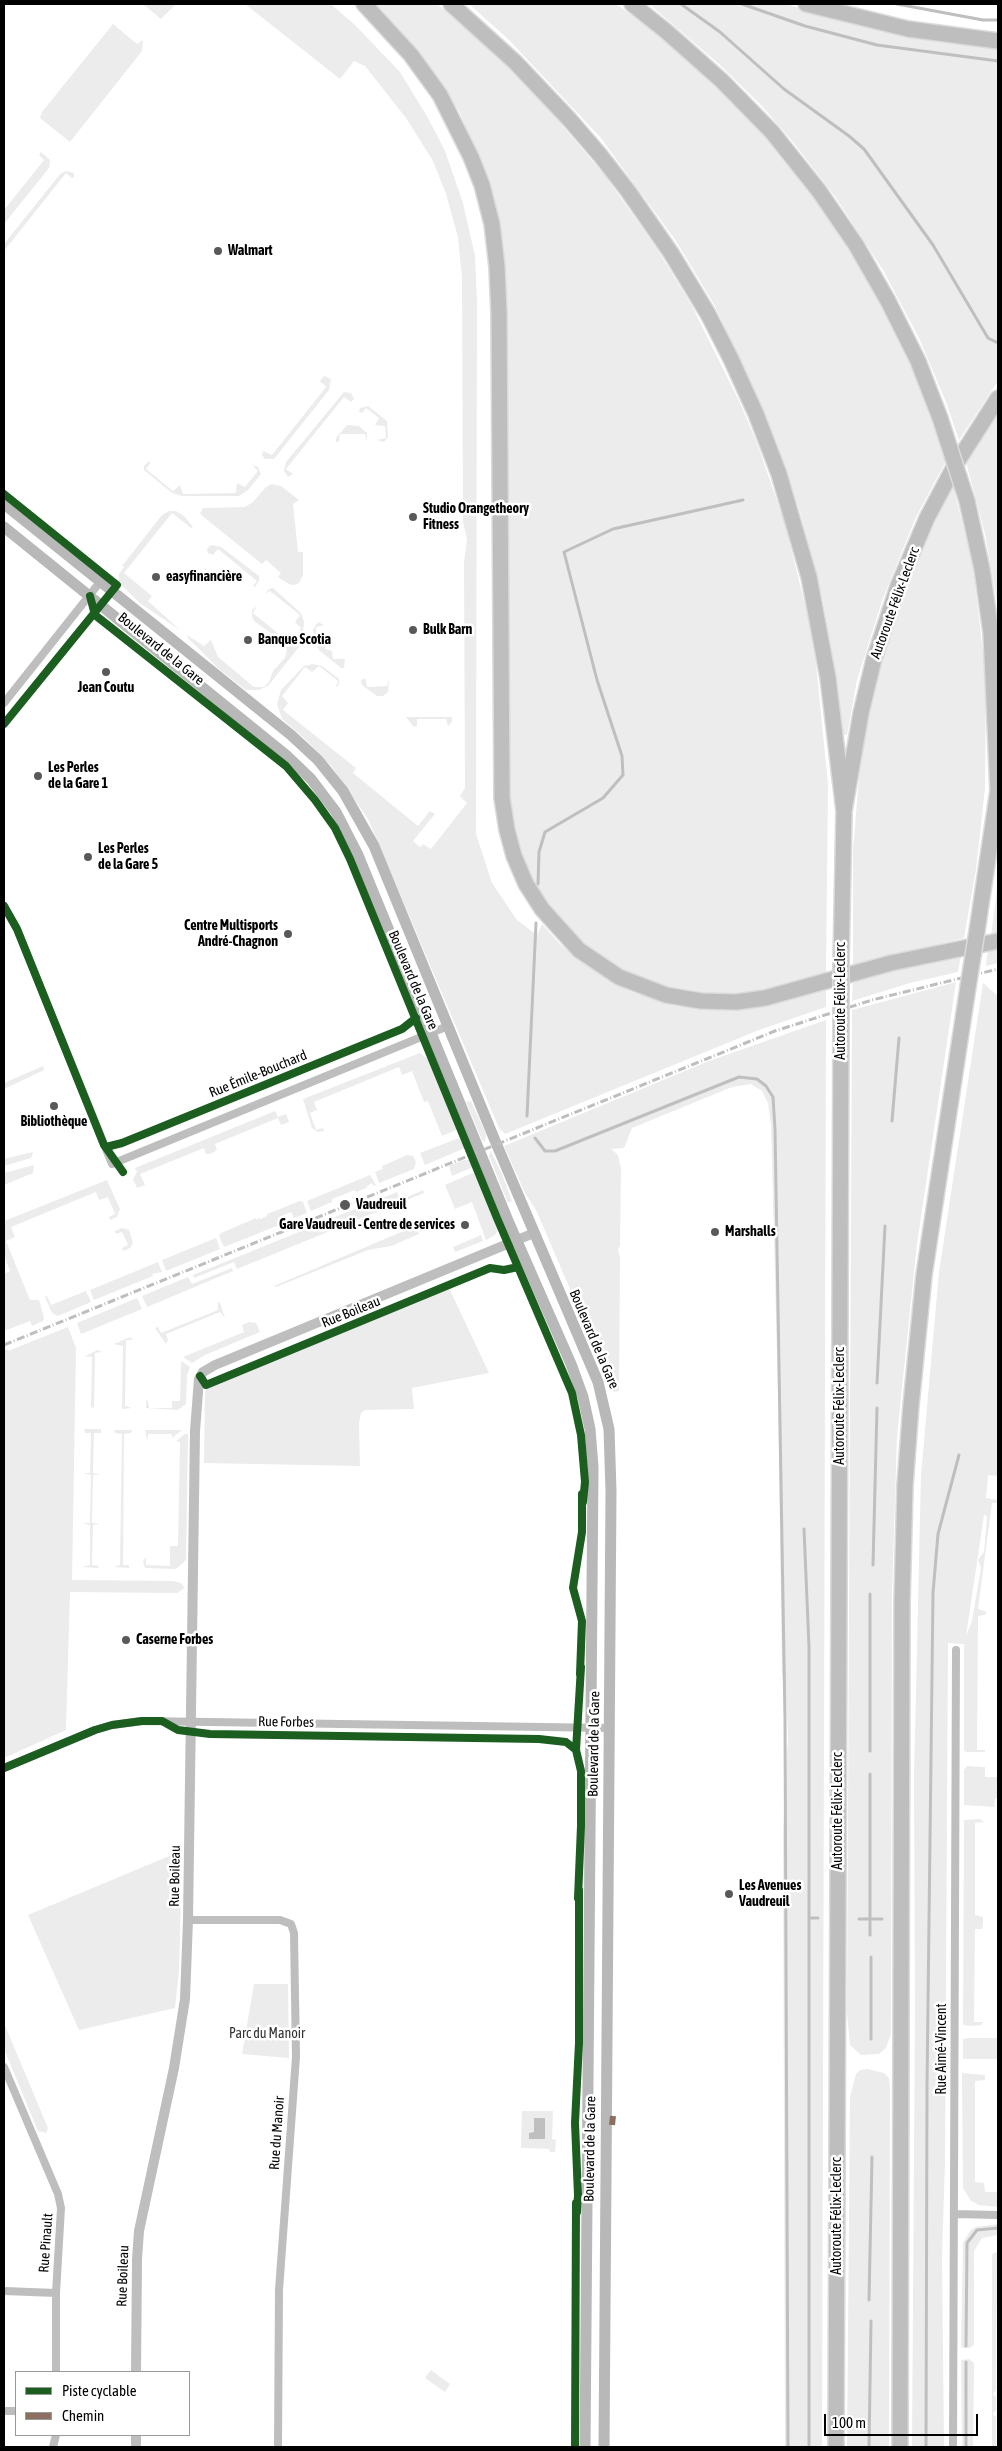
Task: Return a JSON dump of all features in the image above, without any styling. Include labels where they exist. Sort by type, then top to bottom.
[{"type":"highway","points":[[364,4],[412,55],[447,107],[482,185],[492,224],[497,267],[499,313],[502,798],[505,822],[514,856],[526,884],[542,909],[579,950],[619,977],[666,995],[701,1001],[736,1002],[765,998],[900,960],[998,941]]},
{"type":"highway","points":[[451,4],[521,67],[600,155],[634,198],[700,300],[731,359],[775,465],[809,577],[828,678],[844,811]]},
{"type":"highway","points":[[632,4],[693,53],[777,139],[819,191],[856,245],[888,301],[918,361],[940,418],[967,501],[982,570],[991,633],[998,790],[924,1275],[906,1477],[902,1602],[900,2447]]},
{"type":"highway","points":[[806,4],[908,29],[998,41]]},
{"type":"highway","name":"Autoroute Félix-Leclerc","points":[[836,2447],[841,964],[844,811],[864,695],[878,645],[898,586],[944,484],[971,438],[998,398]]},
{"type":"main road","name":"Boulevard de la Gare","points":[[4,504],[291,735],[318,760],[337,782],[357,811],[374,846],[534,1233],[596,1376],[608,1420],[611,1484],[604,2447]]},
{"type":"main road","name":"Boulevard de la Gare","points":[[4,527],[286,755],[320,790],[336,812],[353,843],[517,1241],[575,1372],[588,1418],[593,1467],[585,2447]]},
{"type":"street","points":[[4,703],[100,582]]},
{"type":"street","name":"Rue Émile-Bouchard","points":[[4,906],[16,930],[112,1164],[448,1026]]},
{"type":"street","name":"Rue Boileau","points":[[136,2371],[136,2268],[139,2230],[180,2034],[188,1920],[196,1417],[197,1389],[201,1374],[215,1365],[534,1233]]},
{"type":"street","name":"Rue Aimé-Vincent","points":[[953,2447],[956,1650]]},
{"type":"street","name":"Rue Forbes","points":[[4,1768],[87,1733],[112,1725],[142,1721],[609,1728]]},
{"type":"street","name":"Rue du Manoir","points":[[188,1920],[285,1920],[291,1924],[294,1933],[296,2057],[279,2290],[278,2447]]},
{"type":"street","name":"Rue Pinault","points":[[4,2067],[60,2202],[61,2214],[56,2293],[56,2371]]},
{"type":"street","points":[[954,2214],[998,2215]]},
{"type":"street","points":[[4,2291],[56,2293]]},
{"type":"green space","points":[[143,4],[176,4],[161,19]]},
{"type":"green space","points":[[245,4],[331,4],[356,26],[400,72],[428,118],[445,151],[463,203],[475,256],[477,301],[476,834],[492,883],[517,920],[537,935],[542,924],[559,943],[584,964],[632,992],[685,1007],[713,1008],[826,987],[826,1007],[759,1030],[505,1134],[499,1128],[368,819],[332,767],[282,719],[277,704],[281,690],[304,666],[313,664],[322,666],[339,679],[339,684],[335,689],[338,681],[319,666],[312,672],[305,667],[282,696],[288,703],[283,710],[356,768],[353,773],[418,826],[430,811],[435,814],[413,841],[420,847],[423,844],[431,849],[467,803],[460,796],[465,788],[464,562],[467,540],[463,521],[462,277],[458,237],[446,194],[433,161],[406,118],[365,66],[354,61],[340,79]]},
{"type":"green space","points":[[375,4],[437,4],[497,56],[551,112],[606,177],[657,249],[692,306],[740,403],[757,443],[785,524],[808,617],[816,664],[828,784],[826,973],[777,988],[739,995],[708,995],[652,984],[618,968],[583,945],[556,917],[533,884],[525,865],[513,823],[509,778],[507,346],[505,275],[499,224],[485,171],[459,111],[419,53]]},
{"type":"green space","points":[[469,4],[616,4],[655,32],[727,98],[765,137],[818,203],[843,238],[894,328],[917,381],[946,461],[916,517],[883,598],[857,680],[847,735],[842,734],[835,669],[822,596],[800,512],[777,443],[715,306],[676,241],[600,137],[508,39]]},
{"type":"green space","points":[[649,4],[786,4],[856,25],[909,36],[998,48],[998,381],[959,440],[946,402],[919,338],[883,270],[836,198],[793,142],[761,105],[719,64]]},
{"type":"green space","points":[[113,24],[137,44],[143,40],[142,51],[70,142],[40,118],[42,112]]},
{"type":"green space","points":[[41,152],[50,160],[49,168],[4,224],[4,210],[44,160],[39,155]]},
{"type":"green space","points":[[66,171],[74,173],[74,177],[72,178],[66,173],[4,251],[4,244],[61,173]]},
{"type":"green space","points":[[324,376],[331,379],[329,390],[274,459],[265,459],[262,455],[263,451],[272,455],[326,387],[320,381]]},
{"type":"green space","points":[[344,392],[351,393],[354,399],[351,402],[344,397],[286,469],[293,474],[288,477],[284,471],[286,462]]},
{"type":"green space","points":[[368,406],[387,421],[388,437],[384,442],[377,440],[386,438],[385,426],[375,425],[379,418],[366,408],[362,413],[359,412],[360,408]]},
{"type":"green space","points":[[998,412],[998,608],[985,534],[966,462]]},
{"type":"green space","points":[[347,425],[359,426],[367,433],[367,442],[365,434],[340,434],[339,442],[336,442],[336,438]]},
{"type":"green space","points":[[149,461],[150,463],[146,469],[173,491],[180,485],[183,494],[236,493],[237,483],[245,487],[258,471],[252,465],[258,467],[261,474],[248,490],[239,496],[182,496],[172,493],[144,470],[144,466]]},
{"type":"green space","points":[[272,484],[281,486],[299,500],[293,504],[298,552],[303,552],[303,575],[299,583],[294,585],[278,577],[281,573],[266,560],[262,564],[200,514],[203,508],[245,507],[253,502],[266,487]]},
{"type":"green space","points":[[953,485],[973,567],[986,678],[985,788],[976,869],[964,938],[853,965],[853,851],[864,738],[880,669],[896,617],[920,554]]},
{"type":"green space","points":[[169,511],[176,511],[184,516],[193,527],[191,528],[172,513],[124,573],[152,596],[148,601],[180,630],[141,604],[119,583],[119,574],[124,567],[122,566],[162,515]]},
{"type":"green space","points":[[211,545],[221,547],[259,576],[259,581],[255,587],[253,586],[257,581],[218,549],[213,555],[208,553],[207,549]]},
{"type":"green space","points":[[273,588],[301,613],[304,622],[302,643],[268,686],[259,690],[246,690],[220,670],[187,635],[204,646],[211,640],[218,657],[254,687],[264,687],[269,682],[273,671],[285,658],[287,649],[282,641],[254,621],[252,610],[257,606],[253,613],[285,639],[290,633],[296,636],[301,628],[295,622],[300,615],[270,591],[265,594],[269,589]]},
{"type":"green space","points":[[318,622],[324,625],[316,627],[316,639],[325,641],[325,649],[332,651],[333,659],[345,659],[344,668],[341,668],[320,651],[316,645],[313,630]]},
{"type":"green space","points":[[365,678],[367,687],[387,686],[389,679],[388,692],[383,696],[377,696],[362,685],[361,680]]},
{"type":"green space","points":[[406,717],[452,717],[452,722],[448,726],[446,719],[417,719],[417,726],[414,727]]},
{"type":"green space","points":[[998,881],[998,933],[991,935],[992,928]]},
{"type":"green space","points":[[998,948],[998,963],[986,966],[988,949]]},
{"type":"green space","points":[[961,954],[958,972],[910,983],[852,1001],[853,980]]},
{"type":"green space","points":[[956,982],[917,1244],[897,1436],[892,1595],[891,2034],[886,2048],[879,2054],[861,2055],[850,2045],[847,2012],[852,1010]]},
{"type":"green space","points":[[983,983],[998,996],[998,1476],[988,1475],[986,1498],[998,1500],[998,1503],[992,1503],[978,1609],[987,1612],[985,1615],[978,1616],[977,1750],[985,1750],[985,1752],[966,1752],[964,1750],[964,1644],[948,1643],[945,2162],[942,2257],[944,2447],[912,2447],[915,2011],[914,1777],[921,1475],[939,1272]],"holes":[[[984,1515],[987,1516],[984,1552],[978,1560],[981,1568],[972,1621],[966,1636]]]},
{"type":"green space","points":[[826,1020],[822,2447],[785,2447],[783,1832],[788,1738],[786,1696],[782,1672],[778,1392],[771,1125],[768,1103],[762,1091],[751,1084],[732,1087],[632,1128],[624,1148],[611,1149],[618,1155],[621,1169],[620,1245],[618,1250],[620,1258],[619,1391],[614,1392],[537,1212],[525,1193],[504,1146],[709,1061]]},
{"type":"green space","points":[[420,1053],[428,1059],[456,1130],[442,1136],[428,1101],[424,1102],[412,1071],[402,1075],[399,1067],[314,1102],[317,1110],[310,1113],[316,1130],[323,1128],[324,1131],[318,1132],[312,1128],[303,1099]]},
{"type":"green space","points":[[43,1066],[44,1070],[4,1089],[4,1083]]},
{"type":"green space","points":[[471,1101],[486,1134],[485,1142],[482,1140],[466,1102]]},
{"type":"green space","points":[[275,1111],[278,1117],[286,1114],[289,1122],[281,1125],[278,1118],[215,1144],[217,1150],[210,1154],[206,1154],[204,1148],[140,1174],[145,1185],[137,1188],[133,1179],[137,1172],[135,1168]]},
{"type":"green space","points":[[459,1138],[465,1148],[425,1165],[420,1153]]},
{"type":"green space","points":[[491,1151],[512,1201],[508,1203],[489,1156]]},
{"type":"green space","points":[[33,1152],[31,1158],[4,1166],[4,1159]]},
{"type":"green space","points":[[407,1155],[413,1156],[416,1162],[414,1169],[379,1183],[375,1172],[383,1169],[382,1166]]},
{"type":"green space","points":[[464,1160],[470,1160],[473,1167],[452,1176],[449,1166]]},
{"type":"green space","points":[[34,1165],[33,1173],[4,1185],[4,1173]]},
{"type":"green space","points":[[475,1172],[498,1229],[495,1235],[486,1240],[472,1202],[455,1209],[445,1185]]},
{"type":"green space","points":[[370,1175],[376,1185],[374,1186],[372,1183],[367,1188],[356,1192],[355,1190],[332,1199],[332,1202],[311,1211],[307,1201]]},
{"type":"green space","points":[[107,1180],[120,1209],[117,1217],[110,1220],[109,1217],[115,1214],[108,1197],[99,1200],[96,1192],[11,1227],[15,1237],[6,1241],[30,1300],[39,1300],[44,1318],[43,1321],[32,1326],[30,1321],[4,1331],[4,1274],[10,1271],[4,1255],[4,1221]]},
{"type":"green space","points":[[423,1190],[424,1193],[334,1229],[330,1219],[397,1192],[401,1200]]},
{"type":"green space","points":[[300,1201],[303,1202],[307,1213],[294,1218],[291,1212],[279,1217],[282,1224],[224,1247],[219,1236],[221,1233],[256,1218],[257,1221],[258,1218],[261,1219],[267,1216],[267,1214]]},
{"type":"green space","points":[[326,1221],[330,1231],[237,1269],[234,1262],[194,1278],[193,1275]]},
{"type":"green space","points":[[413,1227],[418,1227],[419,1234],[391,1246],[368,1250],[276,1287],[274,1286]]},
{"type":"green space","points":[[122,1228],[129,1230],[133,1243],[130,1248],[123,1251],[122,1248],[128,1245],[122,1232],[116,1234],[115,1231]]},
{"type":"green space","points":[[481,1235],[483,1241],[455,1252],[453,1247]]},
{"type":"green space","points":[[216,1238],[220,1249],[166,1271],[162,1260]]},
{"type":"green space","points":[[158,1262],[162,1272],[152,1274],[153,1276],[94,1300],[90,1290]]},
{"type":"green space","points":[[232,1268],[233,1271],[147,1307],[142,1296],[188,1277],[192,1284]]},
{"type":"green space","points":[[449,1288],[489,1373],[412,1388],[414,1409],[365,1410],[361,1413],[359,1423],[360,1466],[204,1463],[205,1392],[208,1386]]},
{"type":"green space","points":[[86,1291],[91,1302],[58,1316],[52,1313],[45,1297],[47,1296],[51,1305]]},
{"type":"green space","points":[[137,1298],[142,1309],[81,1334],[77,1323]]},
{"type":"green space","points":[[218,1302],[225,1318],[220,1312],[166,1334],[168,1340],[166,1344],[155,1328],[158,1327],[161,1333],[218,1310]]},
{"type":"green space","points":[[249,1322],[256,1323],[260,1332],[205,1355],[192,1363],[183,1357],[244,1332],[242,1325]]},
{"type":"green space","points":[[68,1327],[76,1348],[72,1580],[173,1581],[181,1583],[185,1588],[177,1593],[70,1592],[66,1730],[4,1758],[4,1350],[7,1349],[8,1351]]},
{"type":"green space","points":[[130,1337],[133,1340],[126,1340],[125,1406],[132,1408],[122,1409],[123,1346],[114,1344]]},
{"type":"green space","points":[[98,1350],[102,1352],[95,1353],[94,1408],[91,1407],[92,1357],[85,1356]]},
{"type":"green space","points":[[181,1361],[190,1367],[187,1375],[186,1404],[178,1410],[146,1408],[146,1400],[148,1401],[149,1408],[172,1408],[172,1401],[180,1401]]},
{"type":"green space","points":[[84,1429],[101,1429],[101,1433],[94,1433],[93,1473],[100,1475],[93,1475],[92,1523],[100,1524],[93,1525],[92,1565],[99,1566],[98,1568],[82,1567],[90,1565],[90,1525],[83,1523],[90,1523],[91,1475],[83,1473],[90,1473],[91,1433],[85,1433]]},
{"type":"green space","points":[[114,1430],[132,1430],[131,1433],[124,1434],[123,1565],[129,1565],[129,1568],[113,1567],[120,1565],[122,1434],[115,1433]]},
{"type":"green space","points":[[145,1430],[182,1430],[172,1438],[172,1434],[148,1434],[147,1441]]},
{"type":"green space","points":[[185,1434],[188,1434],[186,1560],[176,1569],[145,1568],[143,1561],[146,1557],[146,1565],[170,1566],[170,1546],[178,1546],[180,1442],[176,1441]]},
{"type":"green space","points":[[967,1766],[985,1767],[985,1777],[998,1777],[998,1798],[995,1798],[994,1807],[964,1805],[964,1770]]},
{"type":"green space","points":[[980,1819],[984,1822],[975,1823],[975,1915],[983,1917],[983,1925],[982,1929],[975,1929],[974,2022],[983,2022],[981,2025],[972,2026],[963,2025],[964,1820]]},
{"type":"green space","points":[[174,1854],[182,1854],[179,1971],[175,2008],[79,2030],[28,1915]]},
{"type":"green space","name":"Parc du Manoir","points":[[254,1984],[288,1984],[289,2058],[242,2054]]},
{"type":"green space","points":[[4,2023],[48,2128],[46,2133],[38,2131],[4,2049]]},
{"type":"green space","points":[[998,2038],[998,2059],[963,2059],[963,2039]]},
{"type":"green space","points":[[868,2069],[884,2073],[889,2078],[890,2089],[889,2447],[847,2447],[850,2097],[856,2074],[860,2070]]},
{"type":"green space","points":[[962,2073],[985,2075],[985,2080],[975,2081],[975,2182],[984,2183],[985,2192],[998,2192],[998,2207],[979,2205],[971,2201],[963,2188]]},
{"type":"green space","points":[[522,2111],[553,2111],[552,2139],[556,2140],[555,2152],[550,2152],[549,2149],[521,2148]]},
{"type":"green space","points":[[998,2224],[998,2235],[982,2238],[974,2251],[974,2344],[970,2348],[963,2348],[961,2346],[963,2243],[970,2231],[975,2227]]},
{"type":"green space","points":[[997,2252],[996,2390],[993,2394],[996,2397],[996,2410],[993,2414],[996,2417],[996,2447],[992,2447],[992,2254]]},
{"type":"green space","points":[[969,2359],[974,2363],[973,2447],[962,2447],[961,2360]]},
{"type":"green space","points":[[431,2370],[450,2384],[445,2392],[425,2378]]},
{"type":"shaded area","points":[[534,2118],[545,2118],[545,2139],[529,2139],[529,2133],[534,2132]]},
{"type":"waterway","points":[[681,4],[720,32],[784,89],[864,149],[933,245],[988,338],[998,343]]},
{"type":"waterway","points":[[742,4],[805,26],[877,45],[998,61]]},
{"type":"waterway","points":[[897,4],[983,20],[998,20]]},
{"type":"waterway","points":[[538,884],[539,852],[545,832],[603,798],[623,775],[622,756],[597,680],[564,552],[613,529],[743,500]]},
{"type":"waterway","points":[[527,1116],[536,923]]},
{"type":"waterway","points":[[892,1121],[899,1038]]},
{"type":"waterway","points":[[535,1138],[545,1151],[555,1151],[739,1077],[757,1079],[766,1086],[773,1097],[785,1719],[788,2447]]},
{"type":"waterway","points":[[877,1383],[885,1226]]},
{"type":"waterway","points":[[873,1565],[877,1408]]},
{"type":"waterway","points":[[926,2447],[927,2086],[933,1593],[938,1534],[959,1455]]},
{"type":"waterway","points":[[804,1529],[809,1647],[809,2447]]},
{"type":"waterway","points":[[870,1594],[870,1751]]},
{"type":"waterway","points":[[870,1774],[870,1935]]},
{"type":"waterway","points":[[810,1918],[818,1918]]},
{"type":"waterway","points":[[859,1919],[882,1919]]},
{"type":"waterway","points":[[871,1957],[871,2039]]},
{"type":"waterway","points":[[869,2300],[872,2157]]},
{"type":"waterway","points":[[966,2346],[967,2243],[977,2230],[998,2228]]},
{"type":"waterway","points":[[869,2447],[871,2321]]},
{"type":"waterway","points":[[966,2362],[966,2447]]},
{"type":"railway","points":[[4,1345],[775,1031],[872,1000],[998,969]]},
{"type":"marked path","points":[[612,2125],[613,2116]]},
{"type":"cycle path","points":[[4,494],[117,585],[4,724]]},
{"type":"cycle path","points":[[90,596],[95,615],[286,766],[315,800],[335,828],[350,859],[497,1218],[572,1393],[581,1435],[585,1482],[583,1502]]},
{"type":"cycle path","points":[[4,906],[17,929],[104,1145],[123,1172]]},
{"type":"cycle path","points":[[106,1147],[122,1143],[402,1029],[416,1018]]},
{"type":"cycle path","points":[[200,1376],[206,1385],[490,1268],[504,1270],[518,1267]]},
{"type":"cycle path","points":[[580,1674],[582,1621],[573,1588],[582,1532],[582,1494]]},
{"type":"cycle path","points":[[578,1898],[581,1771],[576,1750],[581,1667]]},
{"type":"cycle path","points":[[4,1768],[95,1730],[112,1725],[142,1721],[162,1721],[178,1730],[210,1734],[539,1739],[566,1742],[576,1750]]},
{"type":"cycle path","points":[[577,2212],[575,2123],[579,2043],[579,1890]]},
{"type":"cycle path","points":[[575,2447],[576,2203]]},
{"type":"place","name":"Walmart","points":[[218,251]]},
{"type":"place","name":"Studio Orangetheory Fitness","points":[[413,517]]},
{"type":"place","name":"easyfinancière","points":[[156,577]]},
{"type":"place","name":"Bulk Barn","points":[[413,630]]},
{"type":"place","name":"Banque Scotia","points":[[248,640]]},
{"type":"place","name":"Jean Coutu","points":[[106,672]]},
{"type":"place","name":"Les Perles de la Gare 1","points":[[38,776]]},
{"type":"place","name":"Les Perles de la Gare 5","points":[[88,857]]},
{"type":"place","name":"Centre Multisports André-Chagnon","points":[[288,934]]},
{"type":"place","name":"Bibliothèque","points":[[54,1106]]},
{"type":"place","name":"Vaudreuil","points":[[345,1205]]},
{"type":"place","name":"Gare Vaudreuil - Centre de services","points":[[465,1225]]},
{"type":"place","name":"Marshalls","points":[[715,1232]]},
{"type":"place","name":"Caserne Forbes","points":[[126,1640]]},
{"type":"place","name":"Les Avenues Vaudreuil","points":[[729,1894]]}]
